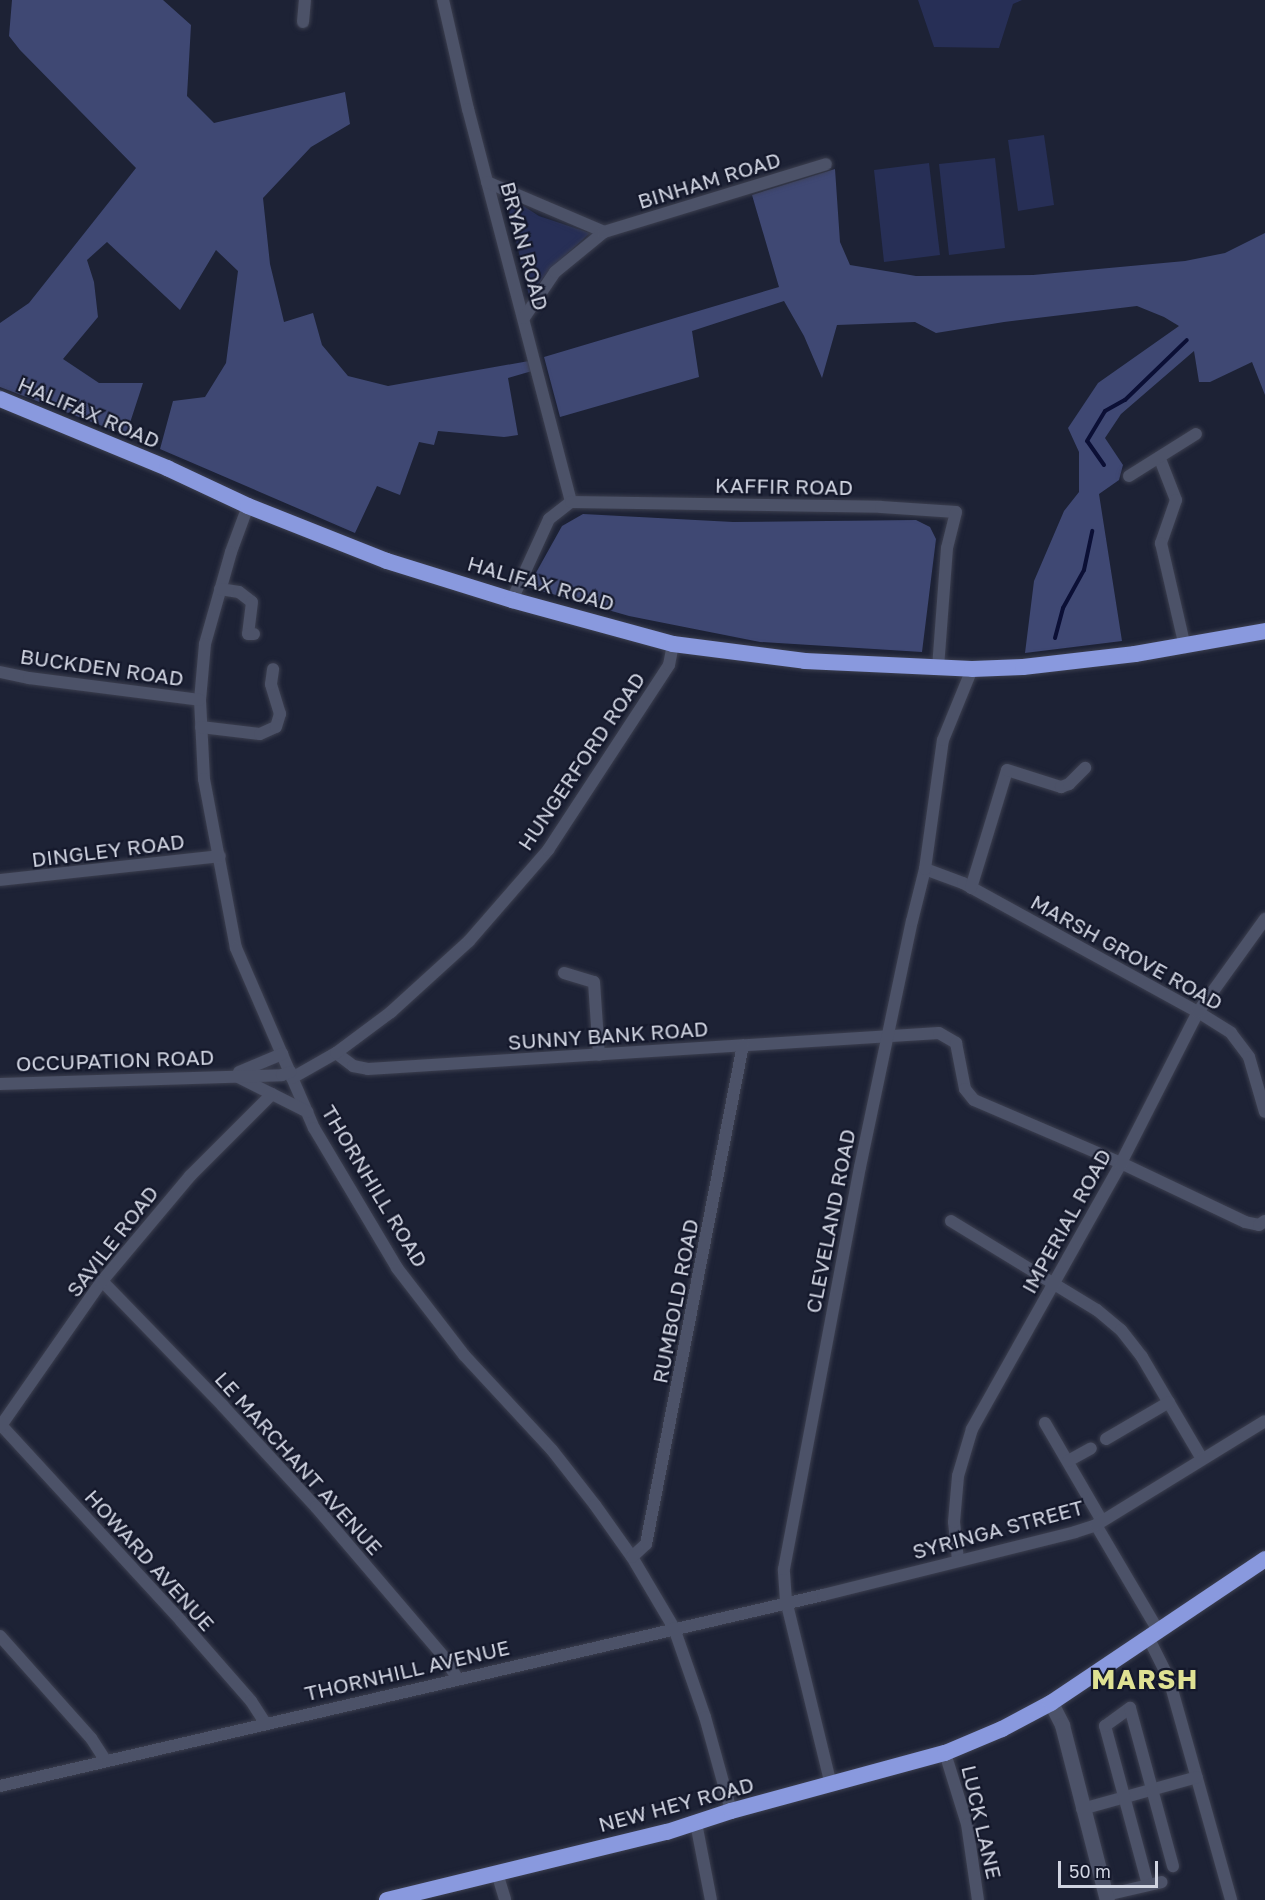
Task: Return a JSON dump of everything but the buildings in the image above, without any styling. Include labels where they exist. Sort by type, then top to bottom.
[{"type":"highway","name":"HALIFAX ROAD","points":[[2,404],[167,468],[248,506],[387,561],[512,600],[673,644],[805,661],[972,669],[1023,667],[1185,647],[1265,631]]},
{"type":"highway","name":"NEW HEY ROAD","points":[[387,1900],[696,1823],[731,1811],[945,1754],[1052,1703],[1265,1559]]},
{"type":"street","points":[[303,22],[305,0]]},
{"type":"street","name":"BRYAN ROAD","points":[[443,0],[571,502]]},
{"type":"street","name":"BINHAM ROAD","points":[[524,318],[555,272],[604,232],[826,164]]},
{"type":"street","points":[[488,182],[604,232]]},
{"type":"street","points":[[1129,476],[1196,435]]},
{"type":"street","points":[[1160,459],[1176,500],[1161,543],[1185,647]]},
{"type":"street","points":[[512,600],[549,519],[571,502]]},
{"type":"street","name":"KAFFIR ROAD","points":[[571,502],[881,507],[956,512],[947,548],[938,668]]},
{"type":"street","name":"THORNHILL ROAD","points":[[248,506],[220,589],[205,644],[200,699],[204,779],[236,948],[291,1075],[333,1163],[397,1268],[464,1355],[552,1450],[632,1557],[674,1628],[705,1717],[731,1811]]},
{"type":"street","points":[[220,589],[239,592],[252,602],[248,634],[254,634]]},
{"type":"street","name":"HUNGERFORD ROAD","points":[[291,1075],[336,1053],[391,1012],[469,941],[548,850],[669,665],[673,644]]},
{"type":"street","points":[[201,727],[260,734],[276,727],[280,714],[271,684],[273,669]]},
{"type":"street","name":"CLEVELAND ROAD","points":[[831,1785],[786,1601],[784,1569],[887,1035],[925,869],[943,740],[972,669]]},
{"type":"street","name":"BUCKDEN ROAD","points":[[0,672],[29,678],[200,699]]},
{"type":"street","points":[[971,888],[1007,770],[1061,788],[1069,784],[1086,768]]},
{"type":"street","name":"DINGLEY ROAD","points":[[0,880],[220,856]]},
{"type":"street","name":"MARSH GROVE ROAD","points":[[925,869],[971,888],[1198,1012],[1231,1033],[1241,1044],[1252,1065],[1265,1112]]},
{"type":"street","name":"IMPERIAL ROAD","points":[[958,1560],[954,1522],[958,1476],[972,1429],[1121,1163],[1198,1012],[1265,919]]},
{"type":"street","points":[[564,973],[594,982],[599,1055]]},
{"type":"street","name":"SUNNY BANK ROAD","points":[[336,1053],[353,1066],[368,1069],[939,1033],[956,1043],[965,1089],[974,1100],[1121,1163],[1245,1222],[1259,1225],[1265,1221]]},
{"type":"street","name":"RUMBOLD ROAD","points":[[632,1557],[646,1544],[743,1045]]},
{"type":"street","name":"OCCUPATION ROAD","points":[[232,1074],[282,1054]]},
{"type":"street","name":"OCCUPATION ROAD","points":[[232,1074],[308,1112]]},
{"type":"street","name":"OCCUPATION ROAD","points":[[0,1084],[232,1074],[291,1075]]},
{"type":"street","name":"SAVILE ROAD","points":[[1,1426],[102,1281],[190,1176],[272,1094]]},
{"type":"street","points":[[951,1221],[1097,1310],[1121,1330],[1142,1357],[1202,1459]]},
{"type":"street","name":"LE MARCHANT AVENUE","points":[[102,1281],[223,1406],[316,1507],[444,1658],[458,1678]]},
{"type":"street","points":[[1106,1439],[1169,1402]]},
{"type":"street","name":"SYRINGA STREET","points":[[823,1595],[1099,1523],[1265,1422]]},
{"type":"street","points":[[1045,1423],[1068,1461],[1154,1635],[1169,1679],[1231,1900]]},
{"type":"street","name":"HOWARD AVENUE","points":[[1,1426],[181,1621],[251,1701],[266,1724]]},
{"type":"street","points":[[1068,1461],[1091,1448]]},
{"type":"street","name":"THORNHILL AVENUE","points":[[0,1786],[786,1601],[823,1595]]},
{"type":"street","points":[[0,1636],[91,1738],[106,1761]]},
{"type":"street","points":[[1052,1703],[1062,1725],[1107,1898],[1162,1882]]},
{"type":"street","points":[[1148,1885],[1105,1726],[1130,1708],[1173,1866]]},
{"type":"street","name":"LUCK LANE","points":[[945,1754],[967,1824],[978,1900]]},
{"type":"street","points":[[1082,1809],[1197,1778]]},
{"type":"street","points":[[696,1823],[711,1900]]},
{"type":"street","points":[[497,1873],[505,1900]]},
{"type":"shaded area","points":[[12,0],[163,0],[191,25],[187,96],[214,123],[345,92],[350,124],[311,147],[263,198],[270,264],[284,322],[313,313],[322,345],[348,376],[388,386],[529,361],[532,371],[508,378],[518,435],[504,437],[438,431],[434,445],[419,442],[400,495],[377,486],[355,533],[160,449],[173,401],[205,397],[226,363],[238,271],[216,250],[180,310],[107,242],[87,260],[94,282],[98,317],[63,359],[99,383],[143,383],[126,435],[0,387],[0,323],[29,303],[136,168],[9,36]]},
{"type":"shaded area","points":[[918,0],[1022,0],[1013,4],[999,48],[934,47]]},
{"type":"shaded area","points":[[1044,135],[1054,205],[1018,211],[1008,140]]},
{"type":"shaded area","points":[[995,158],[1005,248],[949,255],[939,164]]},
{"type":"shaded area","points":[[929,163],[940,255],[884,262],[874,170]]},
{"type":"shaded area","points":[[835,169],[840,242],[850,265],[916,276],[1033,275],[1185,261],[1225,253],[1265,233],[1265,395],[1252,362],[1210,382],[1199,382],[1194,351],[1121,414],[1105,438],[1123,465],[1119,480],[1099,494],[1122,641],[1025,653],[1034,581],[1064,511],[1079,492],[1079,452],[1068,428],[1098,383],[1179,326],[1137,306],[1004,322],[936,333],[915,322],[837,325],[822,378],[804,336],[784,301],[692,331],[699,377],[560,417],[544,357],[779,287],[752,195]]},
{"type":"shaded area","points":[[505,194],[539,216],[590,233],[551,268],[529,296]]},
{"type":"shaded area","points":[[583,514],[733,522],[916,520],[930,527],[936,539],[922,652],[760,642],[629,616],[528,587],[562,526]]},
{"type":"waterway","points":[[1104,465],[1087,441],[1105,411],[1125,400],[1187,340]]},
{"type":"waterway","points":[[1055,638],[1063,608],[1084,570],[1092,531]]},
{"type":"district","name":"MARSH","points":[[1145,1680]]}]
